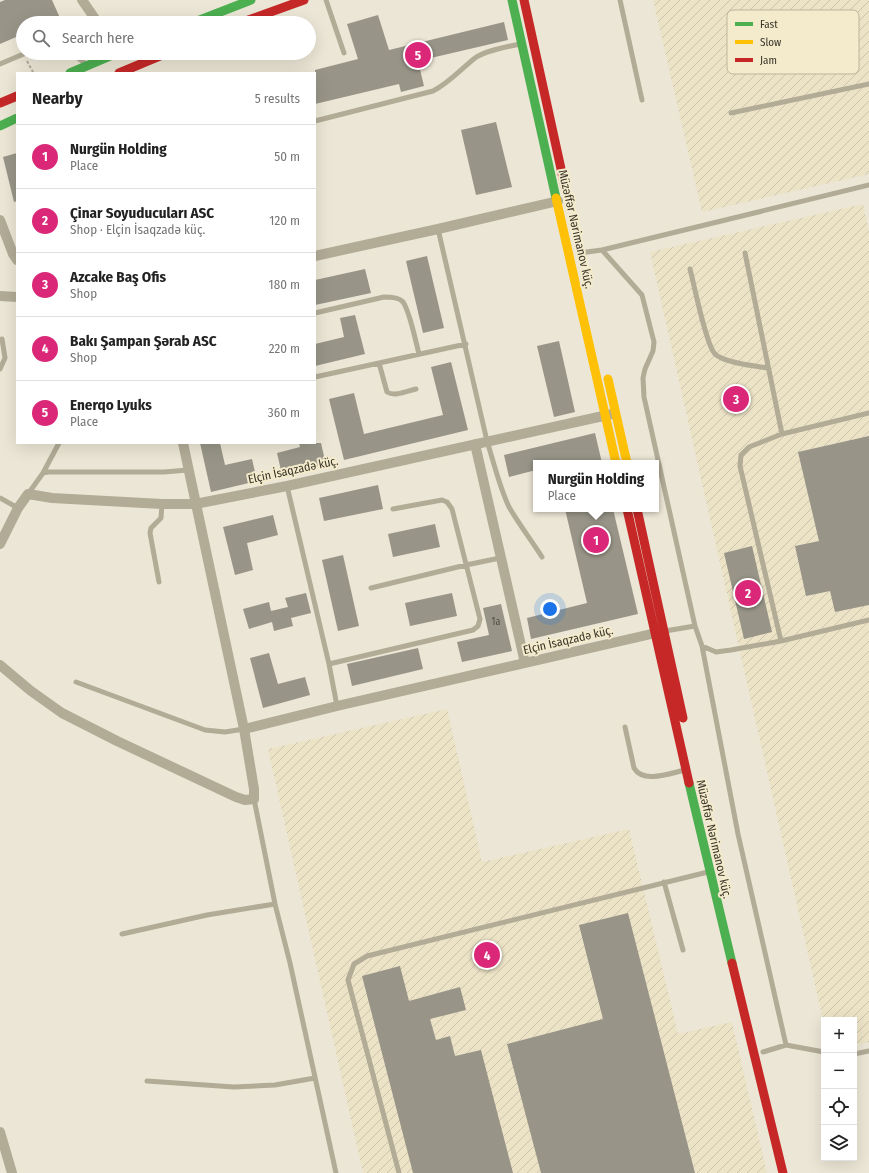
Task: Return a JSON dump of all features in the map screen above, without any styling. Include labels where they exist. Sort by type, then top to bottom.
[{"type":"main road","points":[[210,16],[251,0]]},
{"type":"main road","points":[[260,16],[304,0]]},
{"type":"main road","name":"Müzəffər Nərimanov küç.","points":[[512,0],[563,200],[611,415],[616,460]]},
{"type":"main road","points":[[524,0],[563,200]]},
{"type":"main road","points":[[235,6],[239,16]]},
{"type":"main road","points":[[72,72],[101,60]]},
{"type":"main road","points":[[133,70],[153,60]]},
{"type":"main road","points":[[0,104],[16,96]]},
{"type":"main road","points":[[0,126],[16,118]]},
{"type":"main road","points":[[605,368],[611,415],[626,460]]},
{"type":"main road","name":"Müzəffər Nərimanov küç.","points":[[628,512],[659,633],[685,770],[783,1173]]},
{"type":"main road","points":[[638,512],[659,633],[694,767],[778,1113]]},
{"type":"street","points":[[82,0],[93,16]]},
{"type":"street","points":[[316,256],[563,200]]},
{"type":"street","points":[[0,220],[16,258]]},
{"type":"street","points":[[0,296],[16,297]]},
{"type":"street","name":"Elçin İsaqzadə küç.","points":[[28,494],[52,498],[162,504],[195,504],[287,486],[611,415]]},
{"type":"street","points":[[0,665],[31,691],[62,713],[117,741],[236,797],[245,800],[254,799],[254,789],[244,729],[183,444]]},
{"type":"street","points":[[475,444],[525,663]]},
{"type":"street","points":[[0,544],[18,508],[28,494]]},
{"type":"street","name":"Elçin İsaqzadə küç.","points":[[244,729],[337,706],[659,633]]},
{"type":"street","points":[[0,1134],[12,1173]]},
{"type":"lane","points":[[326,0],[344,53]]},
{"type":"lane","points":[[620,0],[642,100]]},
{"type":"lane","points":[[316,121],[433,91],[441,87],[477,57],[486,53],[522,44]]},
{"type":"lane","points":[[0,64],[16,57]]},
{"type":"lane","points":[[82,60],[89,65]]},
{"type":"lane","points":[[732,113],[869,84]]},
{"type":"lane","points":[[579,253],[602,250],[869,185]]},
{"type":"lane","points":[[438,229],[466,344],[487,441],[503,492],[510,507],[542,557]]},
{"type":"lane","points":[[602,250],[642,295],[654,342],[653,351],[642,378],[644,397],[658,460]]},
{"type":"lane","points":[[745,253],[782,434]]},
{"type":"lane","points":[[690,269],[708,340],[715,354],[725,360],[768,368]]},
{"type":"lane","points":[[316,313],[384,297],[401,300],[406,306],[419,354]]},
{"type":"lane","points":[[0,369],[5,358],[2,339]]},
{"type":"lane","points":[[316,377],[466,344]]},
{"type":"lane","points":[[379,363],[387,392],[390,394],[396,394],[416,389]]},
{"type":"lane","points":[[781,641],[740,466],[741,455],[749,447],[782,434],[869,413]]},
{"type":"lane","points":[[28,494],[44,474],[59,444]]},
{"type":"lane","points":[[659,464],[695,626],[702,646],[738,834],[786,1045]]},
{"type":"lane","points":[[44,474],[53,471],[164,472],[188,470]]},
{"type":"lane","points":[[287,486],[329,664],[337,706]]},
{"type":"lane","points":[[0,498],[18,508]]},
{"type":"lane","points":[[329,664],[473,630],[478,626],[480,619],[452,509],[447,502],[442,500],[393,509]]},
{"type":"lane","points":[[159,582],[150,533],[151,528],[162,518],[162,504]]},
{"type":"lane","points":[[371,588],[500,558]]},
{"type":"lane","points":[[702,646],[716,652],[731,650],[781,641],[869,620]]},
{"type":"lane","points":[[659,633],[695,626]]},
{"type":"lane","points":[[76,682],[205,730],[225,732],[244,729]]},
{"type":"lane","points":[[625,727],[634,768],[637,772],[646,776],[662,776],[685,770]]},
{"type":"lane","points":[[254,799],[275,904],[292,970],[336,1173]]},
{"type":"lane","points":[[399,1173],[348,980],[354,964],[367,956],[709,872]]},
{"type":"lane","points":[[664,882],[683,950]]},
{"type":"lane","points":[[122,934],[207,915],[275,904]]},
{"type":"lane","points":[[763,1052],[786,1045],[821,1051]]},
{"type":"lane","points":[[857,1053],[869,1051]]},
{"type":"lane","points":[[147,1081],[234,1087],[275,1085],[315,1078]]},
{"type":"path","points":[[28,60],[33,72]]},
{"type":"shaded area","points":[[653,0],[869,0],[869,174],[702,212]]},
{"type":"shaded area","points":[[863,204],[869,232],[869,1042],[857,1044],[857,1017],[822,1017],[650,252]]},
{"type":"shaded area","points":[[447,709],[482,862],[629,829],[678,1034],[732,1022],[767,1173],[363,1173],[268,749]]},
{"type":"building","points":[[5,0],[52,0],[59,16],[16,16],[16,37],[0,44],[0,2]]},
{"type":"building","points":[[378,15],[389,50],[504,22],[508,40],[418,61],[424,86],[401,92],[399,84],[316,104],[315,70],[358,59],[347,24]]},
{"type":"building","points":[[496,122],[512,187],[476,195],[461,130]]},
{"type":"building","points":[[16,153],[16,201],[14,202],[3,157]]},
{"type":"building","points":[[427,256],[444,328],[423,333],[406,261]]},
{"type":"building","points":[[365,269],[371,293],[316,305],[316,280]]},
{"type":"building","points":[[355,315],[365,354],[316,366],[316,344],[344,337],[340,318]]},
{"type":"building","points":[[559,341],[575,412],[554,417],[537,346]]},
{"type":"building","points":[[451,362],[468,430],[344,460],[329,399],[354,393],[364,434],[443,415],[431,367]]},
{"type":"building","points":[[595,433],[601,460],[533,460],[533,471],[509,477],[504,455]]},
{"type":"building","points":[[869,436],[869,605],[835,612],[830,591],[806,596],[795,546],[819,541],[798,452]]},
{"type":"building","points":[[321,443],[326,465],[282,475],[277,453],[300,447],[299,444]]},
{"type":"building","points":[[200,444],[220,444],[225,465],[252,459],[257,481],[211,492]]},
{"type":"building","points":[[378,485],[383,509],[324,521],[319,498]]},
{"type":"building","points":[[566,512],[614,512],[638,614],[531,639],[527,618],[587,603]]},
{"type":"building","points":[[273,515],[278,535],[247,543],[253,570],[235,575],[223,527]]},
{"type":"building","points":[[435,524],[440,547],[393,557],[388,534]]},
{"type":"building","points":[[752,546],[772,632],[744,639],[724,553]]},
{"type":"building","points":[[343,555],[359,626],[338,631],[322,560]]},
{"type":"building","points":[[306,593],[311,613],[291,618],[293,626],[274,631],[272,622],[249,629],[243,609],[269,602],[271,611],[288,607],[285,598]]},
{"type":"building","points":[[452,593],[457,616],[410,626],[405,603]]},
{"type":"building","points":[[501,604],[512,651],[462,662],[457,642],[489,635],[483,608]]},
{"type":"building","points":[[418,648],[423,669],[352,686],[347,664]]},
{"type":"building","points":[[269,653],[278,684],[305,677],[310,695],[263,708],[250,658]]},
{"type":"building","points":[[628,913],[695,1173],[541,1173],[507,1044],[603,1019],[579,925]]},
{"type":"building","points":[[400,966],[409,1001],[460,987],[466,1010],[430,1019],[436,1040],[450,1036],[455,1056],[481,1050],[513,1173],[413,1173],[362,976]]},
{"type":"traffic: fast","points":[[210,16],[251,0]]},
{"type":"traffic: fast","points":[[512,0],[556,198]]},
{"type":"traffic: fast","points":[[72,72],[101,60]]},
{"type":"traffic: fast","points":[[0,126],[16,118]]},
{"type":"traffic: fast","points":[[689,783],[732,963]]},
{"type":"traffic: slow","points":[[556,198],[615,460]]},
{"type":"traffic: slow","points":[[608,379],[626,460]]},
{"type":"traffic: jam","points":[[259,16],[304,0]]},
{"type":"traffic: jam","points":[[524,0],[565,187]]},
{"type":"traffic: jam","points":[[121,72],[150,60]]},
{"type":"traffic: jam","points":[[0,103],[16,96]]},
{"type":"traffic: jam","points":[[628,512],[689,783]]},
{"type":"traffic: jam","points":[[638,512],[683,718]]},
{"type":"traffic: jam","points":[[732,963],[783,1173]]},
{"type":"place","name":"Enerqo Lyuks","points":[[418,55]]},
{"type":"place","name":"Azcake Baş Ofis","points":[[736,399]]},
{"type":"place","name":"Nurgün Holding","points":[[596,540]]},
{"type":"place","name":"Çinar Soyuducuları ASC","points":[[748,593]]},
{"type":"place","name":"Bakı Şampan Şərab ASC","points":[[487,955]]}]
